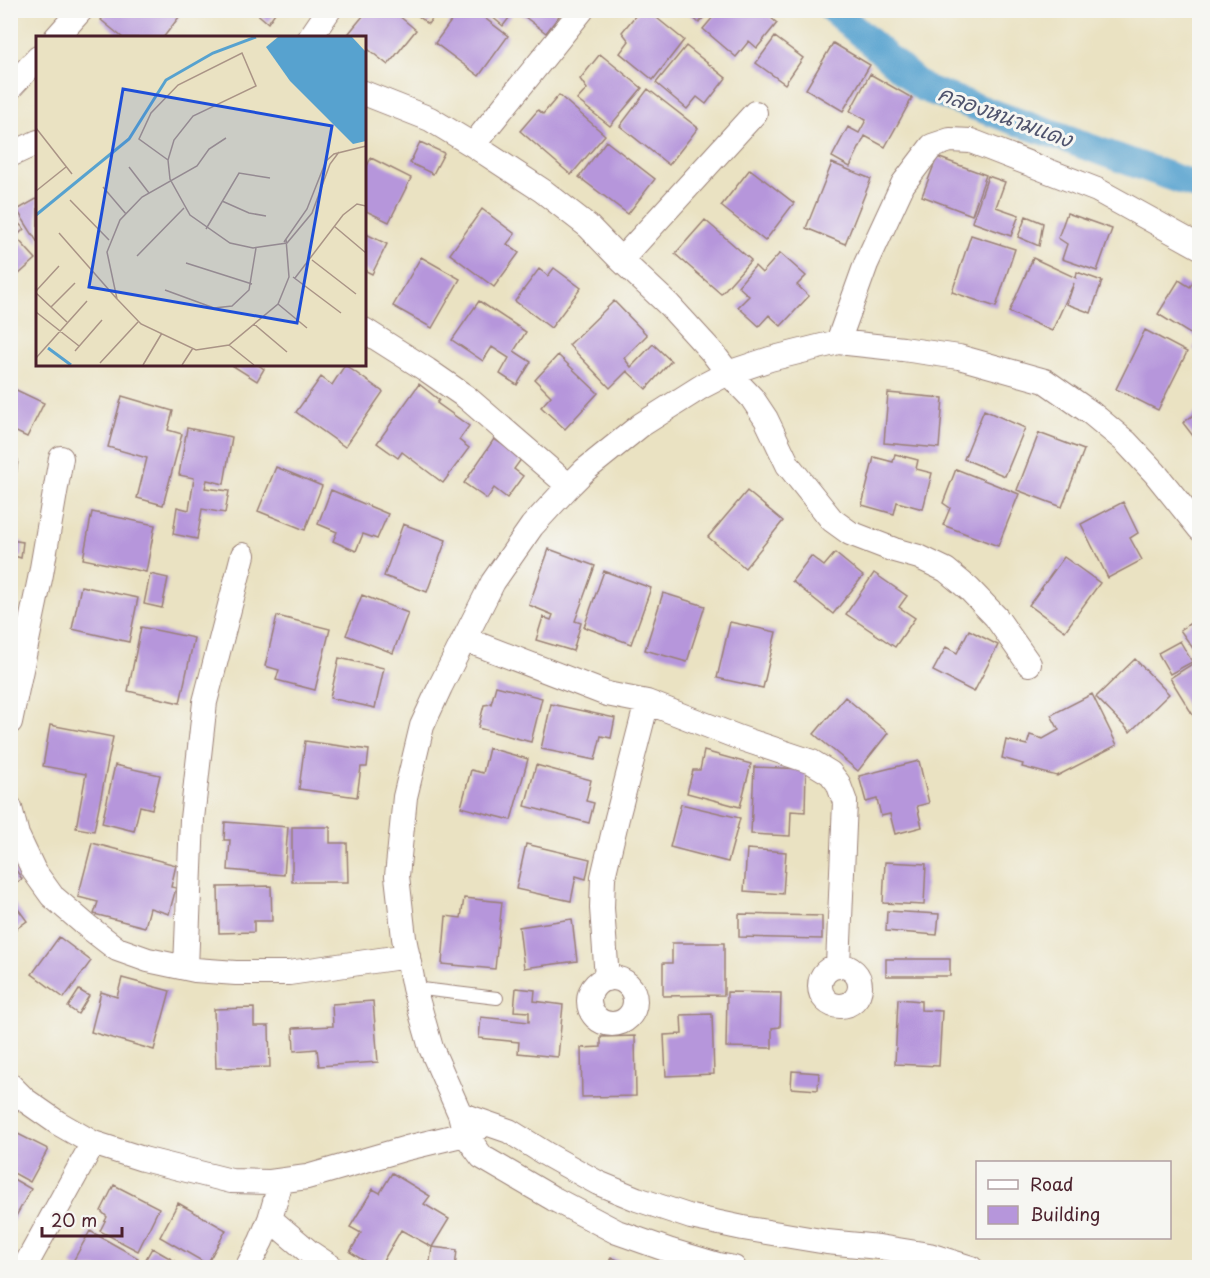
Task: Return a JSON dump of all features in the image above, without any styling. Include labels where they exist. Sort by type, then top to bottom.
[{"type":"street","points":[[58,36],[81,10]]},
{"type":"street","points":[[311,36],[328,10]]},
{"type":"street","points":[[473,145],[582,10]]},
{"type":"street","points":[[10,88],[36,60]]},
{"type":"street","points":[[366,94],[430,119],[543,191],[588,226],[669,305],[752,398],[766,419],[788,465],[832,520],[850,533],[919,557],[946,570],[969,589],[996,617],[1029,664]]},
{"type":"street","points":[[621,260],[755,113]]},
{"type":"street","points":[[838,342],[866,264],[903,184],[932,146],[950,140],[971,141],[1097,190],[1200,247]]},
{"type":"street","points":[[10,155],[36,142]]},
{"type":"street","points":[[366,331],[466,397],[569,486]]},
{"type":"street","points":[[734,1268],[671,1251],[617,1232],[482,1157],[459,1116],[431,1048],[414,988],[404,938],[397,876],[405,797],[422,726],[493,582],[532,526],[569,486],[585,470],[641,425],[701,387],[728,373],[770,359],[838,342],[959,357],[1045,381],[1126,442],[1155,473],[1200,529]]},
{"type":"street","points":[[10,722],[42,574],[61,458]]},
{"type":"street","points":[[186,967],[192,819],[205,702],[243,555]]},
{"type":"street","points":[[464,639],[608,694],[647,702],[740,738],[812,762],[830,773],[838,783],[844,802],[838,965]]},
{"type":"street","points":[[607,979],[602,908],[603,877],[647,702]]},
{"type":"street","points":[[10,808],[17,835],[34,871],[52,896],[117,949],[148,960],[195,970],[236,973],[289,973],[408,956]]},
{"type":"street","points":[[10,1085],[33,1106],[93,1143],[143,1160],[231,1181],[270,1182],[307,1177],[407,1148],[459,1116],[509,1131],[598,1183],[691,1217],[816,1240],[879,1247],[929,1256],[971,1268]]},
{"type":"street","points":[[24,1268],[93,1143]]},
{"type":"street","points":[[247,1268],[270,1220],[281,1181]]},
{"type":"street","points":[[270,1220],[309,1252],[333,1268]]},
{"type":"lane","points":[[414,988],[497,998]]},
{"type":"building","points":[[10,10],[19,10],[10,22]]},
{"type":"building","points":[[109,10],[127,10],[134,16],[139,10],[171,10],[179,17],[165,36],[121,36],[101,20]]},
{"type":"building","points":[[192,10],[206,10],[201,17]]},
{"type":"building","points":[[253,10],[277,10],[268,23]]},
{"type":"building","points":[[368,10],[392,10],[416,30],[388,65],[366,48],[366,36],[353,36],[349,33]]},
{"type":"building","points":[[411,10],[439,10],[428,24]]},
{"type":"building","points":[[459,10],[474,10],[508,36],[479,76],[435,43]]},
{"type":"building","points":[[484,10],[515,10],[503,26]]},
{"type":"building","points":[[516,10],[552,10],[559,16],[546,33]]},
{"type":"building","points":[[640,10],[647,10],[684,40],[653,80],[620,53],[629,41],[622,32]]},
{"type":"building","points":[[685,10],[710,10],[699,23]]},
{"type":"building","points":[[719,10],[762,10],[777,23],[757,48],[749,41],[736,57],[703,29]]},
{"type":"building","points":[[775,37],[803,58],[785,84],[756,63]]},
{"type":"building","points":[[833,43],[870,65],[843,111],[806,89]]},
{"type":"building","points":[[686,46],[726,78],[706,104],[697,97],[687,109],[656,83]]},
{"type":"building","points":[[600,54],[642,88],[610,126],[577,100],[587,89],[580,79]]},
{"type":"building","points":[[870,74],[912,98],[885,147],[865,136],[850,167],[832,157],[848,127],[859,133],[866,120],[850,111]]},
{"type":"building","points":[[648,89],[698,128],[669,165],[620,126]]},
{"type":"building","points":[[559,95],[605,135],[571,175],[520,131],[538,110],[543,114]]},
{"type":"building","points":[[606,141],[655,179],[628,214],[579,177]]},
{"type":"building","points":[[420,142],[444,153],[433,174],[410,163]]},
{"type":"building","points":[[937,157],[986,175],[972,215],[922,196]]},
{"type":"building","points":[[371,158],[411,178],[389,222],[366,211],[366,168]]},
{"type":"building","points":[[832,163],[871,179],[845,244],[806,228]]},
{"type":"building","points":[[750,169],[794,203],[765,241],[721,206]]},
{"type":"building","points":[[988,176],[1005,182],[996,207],[1019,215],[1011,236],[972,222]]},
{"type":"building","points":[[36,199],[36,240],[17,210]]},
{"type":"building","points":[[482,209],[515,234],[507,244],[519,253],[494,287],[450,254]]},
{"type":"building","points":[[1067,213],[1112,229],[1097,271],[1062,259],[1067,244],[1058,238]]},
{"type":"building","points":[[10,214],[24,229],[16,237],[36,259],[10,282]]},
{"type":"building","points":[[1026,216],[1043,223],[1039,246],[1018,237]]},
{"type":"building","points":[[705,220],[751,260],[721,294],[675,254]]},
{"type":"building","points":[[366,234],[387,244],[372,274],[366,271]]},
{"type":"building","points":[[971,235],[1015,249],[996,307],[952,292]]},
{"type":"building","points":[[780,253],[806,276],[797,285],[809,296],[781,326],[769,315],[759,326],[738,307],[749,296],[738,286],[755,266],[762,273]]},
{"type":"building","points":[[421,257],[460,279],[432,328],[393,306]]},
{"type":"building","points":[[1033,258],[1076,278],[1077,272],[1102,281],[1091,313],[1067,304],[1074,283],[1052,331],[1009,312]]},
{"type":"building","points":[[554,268],[581,288],[551,328],[515,301],[539,269],[548,276]]},
{"type":"building","points":[[1195,278],[1200,281],[1200,336],[1198,339],[1158,314],[1179,280],[1190,287]]},
{"type":"building","points":[[479,301],[526,332],[514,351],[531,362],[517,385],[500,374],[509,358],[492,347],[483,361],[452,340]]},
{"type":"building","points":[[614,301],[647,335],[624,358],[631,367],[653,344],[671,361],[646,389],[627,371],[610,388],[569,345]]},
{"type":"building","points":[[1145,330],[1187,352],[1158,410],[1116,389]]},
{"type":"building","points":[[1200,338],[1200,353],[1193,349]]},
{"type":"building","points":[[558,355],[598,393],[565,429],[541,407],[551,396],[535,380]]},
{"type":"building","points":[[233,366],[260,366],[264,369],[257,381]]},
{"type":"building","points":[[346,366],[383,392],[345,447],[296,412],[321,377],[332,385]]},
{"type":"building","points":[[419,384],[439,400],[437,403],[469,426],[459,440],[469,448],[443,483],[402,452],[398,458],[377,443]]},
{"type":"building","points":[[10,387],[44,403],[27,437],[10,429]]},
{"type":"building","points":[[888,393],[943,398],[939,448],[884,443]]},
{"type":"building","points":[[122,396],[173,411],[168,430],[182,434],[163,505],[137,498],[147,458],[108,447]]},
{"type":"building","points":[[984,410],[1025,428],[1005,476],[964,459]]},
{"type":"building","points":[[1200,410],[1200,445],[1183,423]]},
{"type":"building","points":[[187,428],[232,437],[224,484],[207,480],[205,488],[229,491],[225,513],[202,509],[197,539],[173,534],[177,507],[189,510],[194,478],[179,475]]},
{"type":"building","points":[[1039,433],[1084,450],[1062,507],[1017,490]]},
{"type":"building","points":[[494,439],[522,458],[514,469],[523,476],[507,498],[494,488],[487,499],[464,483]]},
{"type":"building","points":[[895,454],[918,460],[916,469],[932,473],[923,509],[897,502],[894,514],[862,505],[874,457],[893,462]]},
{"type":"building","points":[[10,459],[18,460],[12,505],[10,505]]},
{"type":"building","points":[[276,467],[322,486],[305,530],[258,511]]},
{"type":"building","points":[[956,469],[1019,494],[998,546],[943,525],[950,508],[943,503]]},
{"type":"building","points":[[331,490],[388,514],[377,539],[363,534],[356,551],[333,541],[337,532],[318,524]]},
{"type":"building","points":[[747,491],[783,521],[745,568],[708,537]]},
{"type":"building","points":[[1123,502],[1138,533],[1130,538],[1142,560],[1108,578],[1081,524]]},
{"type":"building","points":[[92,512],[155,525],[146,572],[83,559]]},
{"type":"building","points":[[403,524],[446,540],[427,592],[384,576]]},
{"type":"building","points":[[10,540],[23,542],[21,558],[14,556],[12,568],[10,567]]},
{"type":"building","points":[[549,549],[595,566],[575,621],[581,623],[573,651],[536,640],[543,617],[551,620],[553,615],[529,605]]},
{"type":"building","points":[[835,553],[863,576],[833,614],[792,581],[811,556],[824,566]]},
{"type":"building","points":[[1064,557],[1100,583],[1065,631],[1029,605]]},
{"type":"building","points":[[604,571],[651,588],[631,644],[584,627]]},
{"type":"building","points":[[874,573],[907,596],[899,607],[915,618],[895,647],[846,614]]},
{"type":"building","points":[[150,574],[168,578],[162,608],[144,604]]},
{"type":"building","points":[[81,586],[138,598],[129,642],[72,629]]},
{"type":"building","points":[[663,593],[705,606],[687,662],[645,650]]},
{"type":"building","points":[[362,595],[408,613],[393,653],[346,635]]},
{"type":"building","points":[[277,616],[330,629],[315,690],[276,680],[279,670],[265,666]]},
{"type":"building","points":[[1200,617],[1200,653],[1197,654],[1180,630]]},
{"type":"building","points":[[730,622],[776,632],[763,688],[717,678]]},
{"type":"building","points":[[141,627],[194,638],[180,703],[128,691]]},
{"type":"building","points":[[969,630],[998,645],[974,692],[933,671],[946,647],[957,653]]},
{"type":"building","points":[[1180,641],[1192,662],[1170,674],[1158,653]]},
{"type":"building","points":[[339,658],[384,668],[375,708],[330,698]]},
{"type":"building","points":[[1135,659],[1169,694],[1130,732],[1096,697]]},
{"type":"building","points":[[1200,659],[1200,713],[1194,717],[1170,678]]},
{"type":"building","points":[[496,686],[542,698],[531,742],[478,728],[484,705],[491,704]]},
{"type":"building","points":[[1092,694],[1117,745],[1057,776],[1022,767],[1023,764],[1002,758],[1006,740],[1027,745],[1030,735],[1043,739],[1059,730],[1051,715]]},
{"type":"building","points":[[845,697],[888,733],[858,771],[814,734]]},
{"type":"building","points":[[551,704],[615,718],[611,738],[601,736],[595,760],[541,749]]},
{"type":"building","points":[[50,725],[113,737],[94,831],[76,828],[86,774],[43,766]]},
{"type":"building","points":[[305,741],[369,750],[367,767],[361,767],[357,797],[299,789]]},
{"type":"building","points":[[489,748],[528,759],[511,820],[461,807],[471,770],[483,773]]},
{"type":"building","points":[[704,751],[751,764],[740,807],[687,793],[693,770],[700,770]]},
{"type":"building","points":[[919,761],[929,803],[917,806],[922,827],[895,834],[890,814],[881,816],[877,799],[866,802],[859,776]]},
{"type":"building","points":[[115,765],[160,775],[152,809],[140,806],[134,831],[102,823]]},
{"type":"building","points":[[536,765],[591,780],[586,801],[594,803],[589,823],[525,806]]},
{"type":"building","points":[[754,767],[806,769],[805,812],[791,811],[790,836],[751,834]]},
{"type":"building","points":[[681,804],[740,818],[728,862],[670,847]]},
{"type":"building","points":[[225,822],[288,827],[284,875],[228,870],[230,840],[224,840]]},
{"type":"building","points":[[292,827],[330,827],[330,843],[347,843],[348,882],[292,882]]},
{"type":"building","points":[[92,843],[176,865],[171,887],[176,888],[169,914],[150,908],[145,927],[94,914],[98,902],[78,897]]},
{"type":"building","points":[[526,844],[590,859],[586,879],[576,876],[571,901],[516,889]]},
{"type":"building","points":[[747,849],[786,852],[783,894],[744,891]]},
{"type":"building","points":[[10,861],[22,879],[15,884],[10,876]]},
{"type":"building","points":[[885,862],[926,864],[924,905],[883,903]]},
{"type":"building","points":[[271,886],[272,921],[254,921],[254,932],[219,933],[218,887]]},
{"type":"building","points":[[10,898],[27,921],[10,933]]},
{"type":"building","points":[[464,898],[502,902],[495,969],[442,964],[446,916],[461,918]]},
{"type":"building","points":[[887,911],[939,914],[937,935],[886,931]]},
{"type":"building","points":[[739,914],[822,916],[822,939],[739,937]]},
{"type":"building","points":[[572,919],[577,961],[524,968],[519,927]]},
{"type":"building","points":[[59,937],[91,961],[64,998],[32,974]]},
{"type":"building","points":[[672,943],[724,943],[724,995],[663,996],[663,963],[672,963]]},
{"type":"building","points":[[886,959],[950,959],[950,976],[886,976]]},
{"type":"building","points":[[122,978],[170,991],[154,1050],[91,1032],[101,992],[117,997]]},
{"type":"building","points":[[516,988],[535,990],[534,1001],[563,1005],[558,1057],[518,1053],[519,1042],[479,1038],[481,1017],[529,1022],[529,1012],[514,1011]]},
{"type":"building","points":[[79,990],[89,996],[78,1014],[68,1007]]},
{"type":"building","points":[[727,992],[781,993],[780,1027],[772,1028],[772,1048],[726,1047]]},
{"type":"building","points":[[898,999],[921,1001],[921,1010],[942,1011],[939,1066],[895,1064]]},
{"type":"building","points":[[373,1001],[378,1062],[319,1066],[317,1049],[294,1051],[293,1028],[333,1026],[332,1004]]},
{"type":"building","points":[[254,1008],[254,1026],[269,1026],[270,1067],[216,1068],[214,1009]]},
{"type":"building","points":[[712,1014],[714,1074],[666,1076],[664,1035],[682,1034],[681,1015]]},
{"type":"building","points":[[635,1036],[636,1096],[582,1097],[581,1048],[601,1047],[601,1037]]},
{"type":"building","points":[[792,1071],[819,1073],[818,1090],[791,1088]]},
{"type":"building","points":[[10,1130],[48,1149],[30,1182],[10,1171]]},
{"type":"building","points":[[392,1173],[430,1196],[424,1204],[449,1219],[432,1247],[401,1230],[379,1268],[375,1268],[350,1252],[361,1233],[350,1227],[373,1189],[380,1193]]},
{"type":"building","points":[[10,1177],[31,1189],[10,1227]]},
{"type":"building","points":[[114,1185],[159,1208],[138,1251],[100,1231],[107,1217],[101,1211]]},
{"type":"building","points":[[178,1203],[226,1230],[207,1264],[160,1237]]},
{"type":"building","points":[[90,1231],[138,1258],[132,1268],[76,1268],[71,1265]]},
{"type":"building","points":[[432,1247],[457,1250],[455,1268],[429,1268]]},
{"type":"building","points":[[152,1248],[187,1268],[141,1268]]},
{"type":"building","points":[[611,1257],[634,1268],[607,1268]]},
{"type":"waterway","name":"คลองหนามแดง","points":[[833,10],[923,88],[1200,187]]}]
